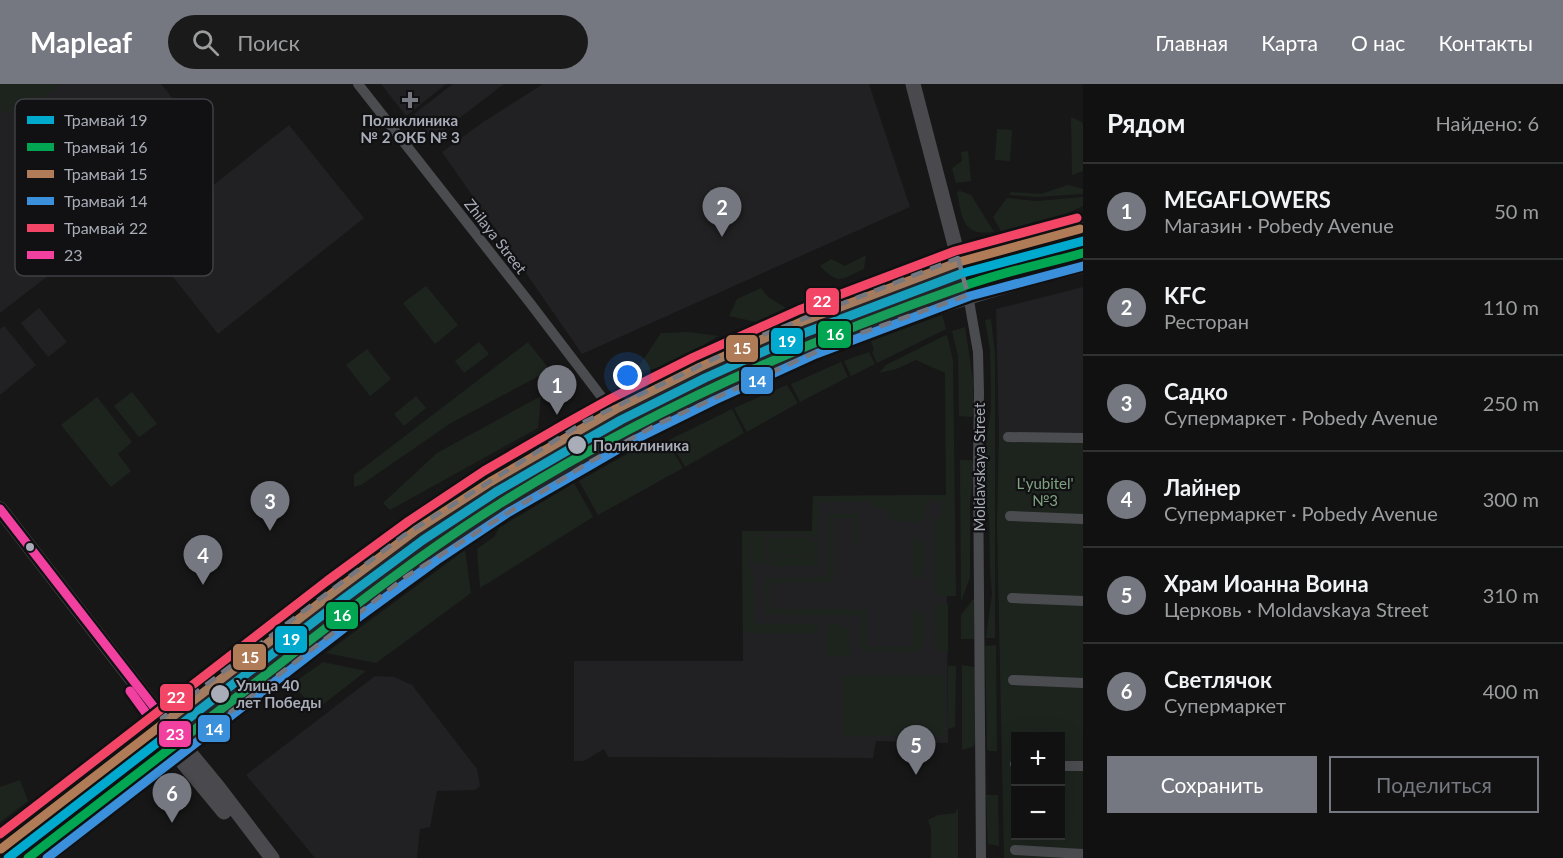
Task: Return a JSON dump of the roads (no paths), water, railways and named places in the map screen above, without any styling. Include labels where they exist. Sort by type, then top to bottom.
[{"type":"main road","points":[[0,844],[403,536],[482,483],[610,408],[710,358],[765,334],[958,258],[1083,224]]},
{"type":"main road","points":[[45,858],[407,576],[471,533],[588,463],[656,425],[847,338],[968,295],[1083,265]]},
{"type":"main road","points":[[158,721],[181,751]]},
{"type":"street","name":"Zhilaya Street","points":[[358,84],[610,408]]},
{"type":"street","name":"Moldavskaya Street","points":[[913,84],[968,295],[978,352],[981,858]]},
{"type":"street","points":[[1008,437],[1083,438]]},
{"type":"street","points":[[0,509],[158,721]]},
{"type":"street","points":[[1010,516],[1083,519]]},
{"type":"street","points":[[0,519],[158,721]]},
{"type":"street","points":[[1012,598],[1083,601]]},
{"type":"street","points":[[1013,680],[1083,683]]},
{"type":"street","points":[[181,751],[260,858]]},
{"type":"street","points":[[181,751],[218,787],[272,858]]},
{"type":"street","points":[[1065,766],[1083,766]]},
{"type":"street","points":[[1015,850],[1083,854]]},
{"type":"tram line","name":"22","points":[[0,834],[327,581],[409,521],[484,471],[565,424],[694,357],[799,310],[955,251],[1077,218]]},
{"type":"tram line","name":"15","points":[[1,849],[416,530],[490,482],[616,409],[700,367],[803,321],[959,262],[1080,229]]},
{"type":"tram line","name":"19","points":[[8,858],[423,540],[496,492],[577,445],[705,378],[807,332],[963,273],[1083,241]]},
{"type":"tram line","name":"16","points":[[28,858],[387,582],[443,541],[556,470],[669,409],[785,355],[978,281],[1083,253]]},
{"type":"tram line","name":"14","points":[[47,858],[356,619],[437,560],[509,512],[632,441],[816,354],[970,296],[1083,266]]},
{"type":"place","name":"Поликлиника № 2 ОКБ № 3","points":[[410,100]]},
{"type":"place","name":"KFC","points":[[722,237]]},
{"type":"place","name":"MEGAFLOWERS","points":[[557,415]]},
{"type":"place","name":"Поликлиника","points":[[577,445]]},
{"type":"place","name":"Садко","points":[[270,531]]},
{"type":"place","name":"Лайнер","points":[[203,585]]},
{"type":"place","name":"Улица 40 лет Победы","points":[[220,694]]},
{"type":"place","name":"Храм Иоанна Воина","points":[[916,775]]},
{"type":"place","name":"Светлячок","points":[[172,823]]},
{"type":"park label","name":"L'yubitel' №3","points":[[1045,492]]}]
